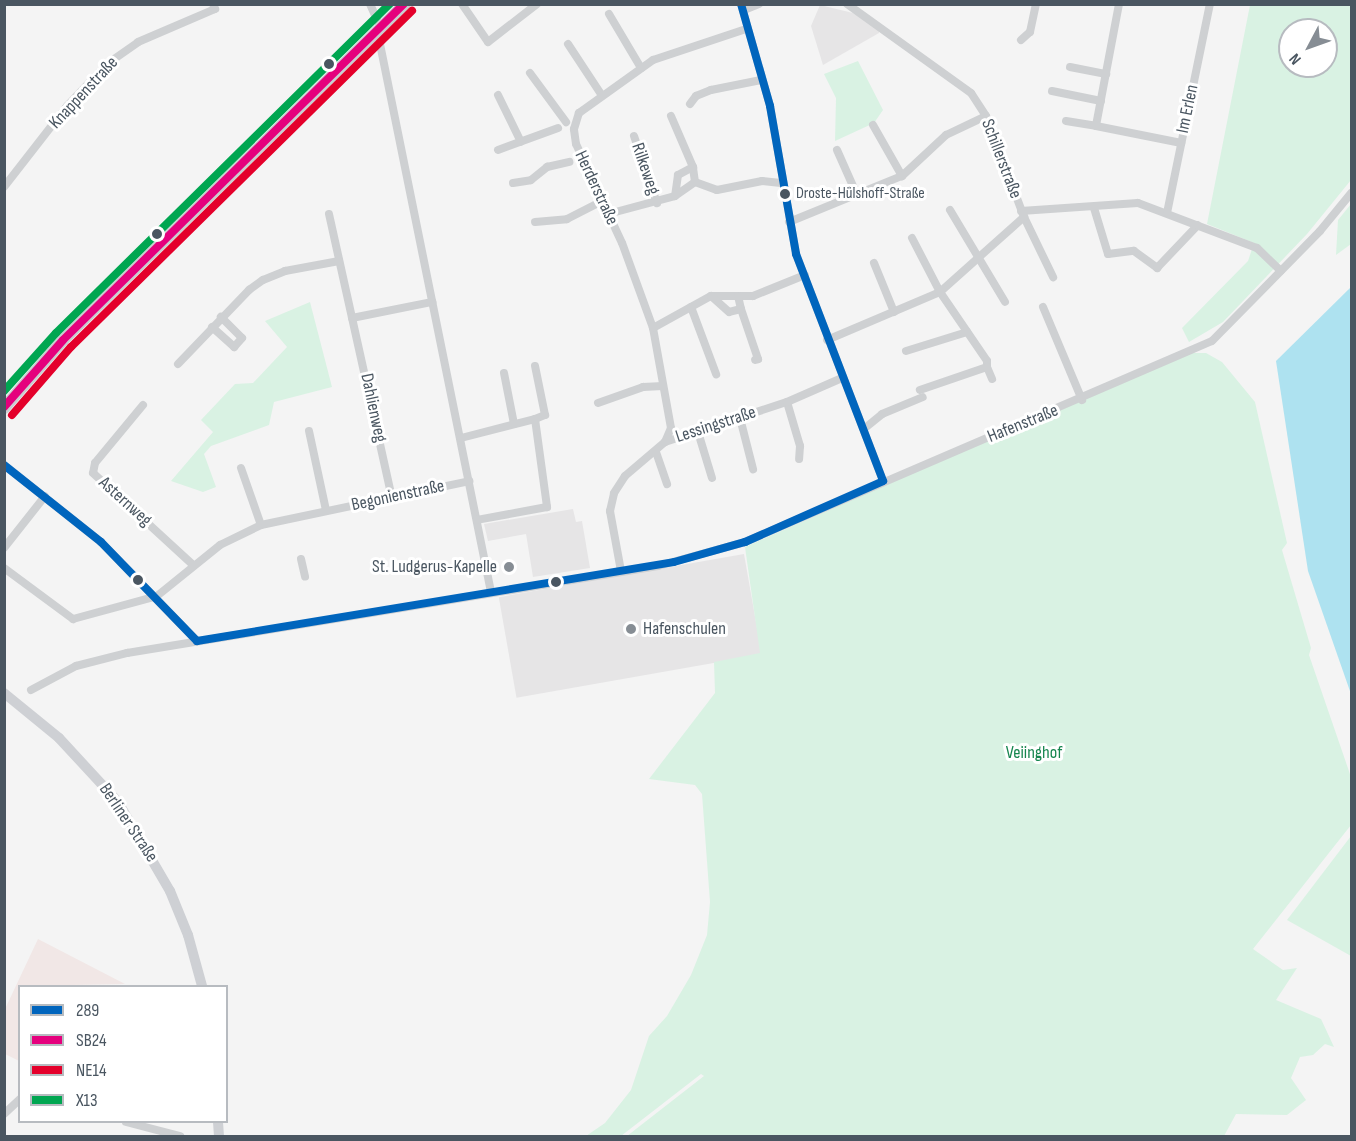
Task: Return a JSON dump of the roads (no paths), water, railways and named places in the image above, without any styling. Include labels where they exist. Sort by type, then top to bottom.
[{"type":"main road","points":[[4,408],[57,346],[380,26],[405,4]]},
{"type":"main road","name":"Berliner Straße","points":[[4,693],[59,738],[118,802],[170,891],[188,935],[201,985]]},
{"type":"street","points":[[370,4],[380,26],[380,44],[491,592]]},
{"type":"street","points":[[462,4],[488,42],[537,4]]},
{"type":"street","points":[[759,4],[743,7],[746,29],[778,147],[781,183],[789,222],[804,275],[827,340],[865,429],[883,481]]},
{"type":"street","name":"Schillerstraße","points":[[827,340],[940,292],[978,259],[1023,214],[986,117],[971,93],[922,54],[847,4]]},
{"type":"street","points":[[1021,40],[1030,32],[1036,4]]},
{"type":"street","points":[[1096,126],[1119,4]]},
{"type":"street","name":"Im Erlen","points":[[1167,213],[1210,4]]},
{"type":"street","name":"Knappenstraße","points":[[4,187],[67,106],[107,64],[138,42],[214,7]]},
{"type":"street","points":[[609,14],[641,68]]},
{"type":"street","name":"Herderstraße","points":[[665,442],[670,428],[652,328],[608,214],[576,144],[574,129],[579,113],[601,94],[641,68],[746,29]]},
{"type":"street","points":[[568,44],[601,94]]},
{"type":"street","points":[[1070,67],[1106,74]]},
{"type":"street","points":[[531,73],[566,122]]},
{"type":"street","points":[[690,104],[696,96],[711,90],[761,80]]},
{"type":"street","points":[[1052,91],[1101,101]]},
{"type":"street","points":[[498,94],[521,142]]},
{"type":"street","points":[[671,116],[693,167],[695,182]]},
{"type":"street","points":[[789,222],[902,176],[946,135],[986,117]]},
{"type":"street","points":[[1066,121],[1181,143]]},
{"type":"street","points":[[873,125],[902,176]]},
{"type":"street","points":[[498,150],[558,128]]},
{"type":"street","name":"Rilkeweg","points":[[634,135],[657,203]]},
{"type":"street","points":[[837,150],[857,195]]},
{"type":"street","points":[[513,183],[531,180],[547,167],[569,162]]},
{"type":"street","points":[[675,196],[678,175],[693,167]]},
{"type":"street","points":[[695,182],[717,190],[762,181],[781,183]]},
{"type":"street","points":[[608,214],[657,203],[675,196],[695,182]]},
{"type":"street","name":"Hafenstraße","points":[[31,690],[76,666],[196,641],[674,562],[746,542],[883,481],[1082,400],[1212,341],[1281,271],[1352,192]]},
{"type":"street","points":[[535,222],[567,219],[602,201]]},
{"type":"street","points":[[1053,277],[1023,214],[1137,203],[1257,248],[1281,271]]},
{"type":"street","points":[[1094,208],[1108,254],[1134,251],[1157,267],[1198,225]]},
{"type":"street","points":[[950,210],[1005,302]]},
{"type":"street","name":"Dahlienweg","points":[[329,214],[392,498]]},
{"type":"street","points":[[912,237],[940,292],[982,354],[992,380]]},
{"type":"street","points":[[178,364],[221,317],[263,280],[285,271],[339,261]]},
{"type":"street","points":[[873,264],[894,312]]},
{"type":"street","points":[[652,328],[711,296],[738,296],[775,289],[804,275]]},
{"type":"street","points":[[711,296],[729,312],[741,309]]},
{"type":"street","points":[[738,296],[758,359],[755,360]]},
{"type":"street","points":[[352,318],[432,302]]},
{"type":"street","points":[[691,307],[716,374]]},
{"type":"street","name":"Hafenstraße","points":[[1043,307],[1082,400]]},
{"type":"street","points":[[212,327],[234,347],[242,338],[221,317]]},
{"type":"street","points":[[906,351],[967,332]]},
{"type":"street","points":[[461,438],[544,415],[535,366]]},
{"type":"street","points":[[865,429],[882,414],[921,394],[987,367]]},
{"type":"street","points":[[504,373],[514,424]]},
{"type":"street","name":"Lessingstraße","points":[[621,571],[610,511],[614,493],[625,476],[665,442],[787,402],[842,378]]},
{"type":"street","points":[[598,403],[643,387],[663,386]]},
{"type":"street","points":[[787,402],[800,446],[799,459]]},
{"type":"street","name":"Asternweg","points":[[143,405],[95,463],[93,473],[193,565]]},
{"type":"street","points":[[477,520],[547,507],[535,418]]},
{"type":"street","points":[[740,418],[753,470]]},
{"type":"street","name":"Begonienstraße","points":[[309,431],[326,510]]},
{"type":"street","points":[[698,432],[712,478]]},
{"type":"street","points":[[656,452],[667,484]]},
{"type":"street","points":[[4,465],[45,495],[156,596],[196,641]]},
{"type":"street","points":[[241,468],[261,525]]},
{"type":"street","name":"Begonienstraße","points":[[156,596],[220,544],[261,525],[469,481]]},
{"type":"street","points":[[4,548],[45,495]]},
{"type":"street","points":[[301,559],[305,577]]},
{"type":"street","points":[[4,568],[73,620],[156,596]]},
{"type":"street","points":[[4,1114],[18,1101]]},
{"type":"street","points":[[130,1123],[180,1137]]},
{"type":"water","points":[[1351,287],[1351,694],[1308,571],[1276,361]]},
{"type":"place","name":"Droste-Hülshoff-Straße","points":[[785,194]]},
{"type":"place","name":"St. Ludgerus-Kapelle","points":[[509,567]]},
{"type":"place","name":"Hafenschulen","points":[[631,629]]},
{"type":"park label","name":"Veiinghof","points":[[1034,753]]}]
